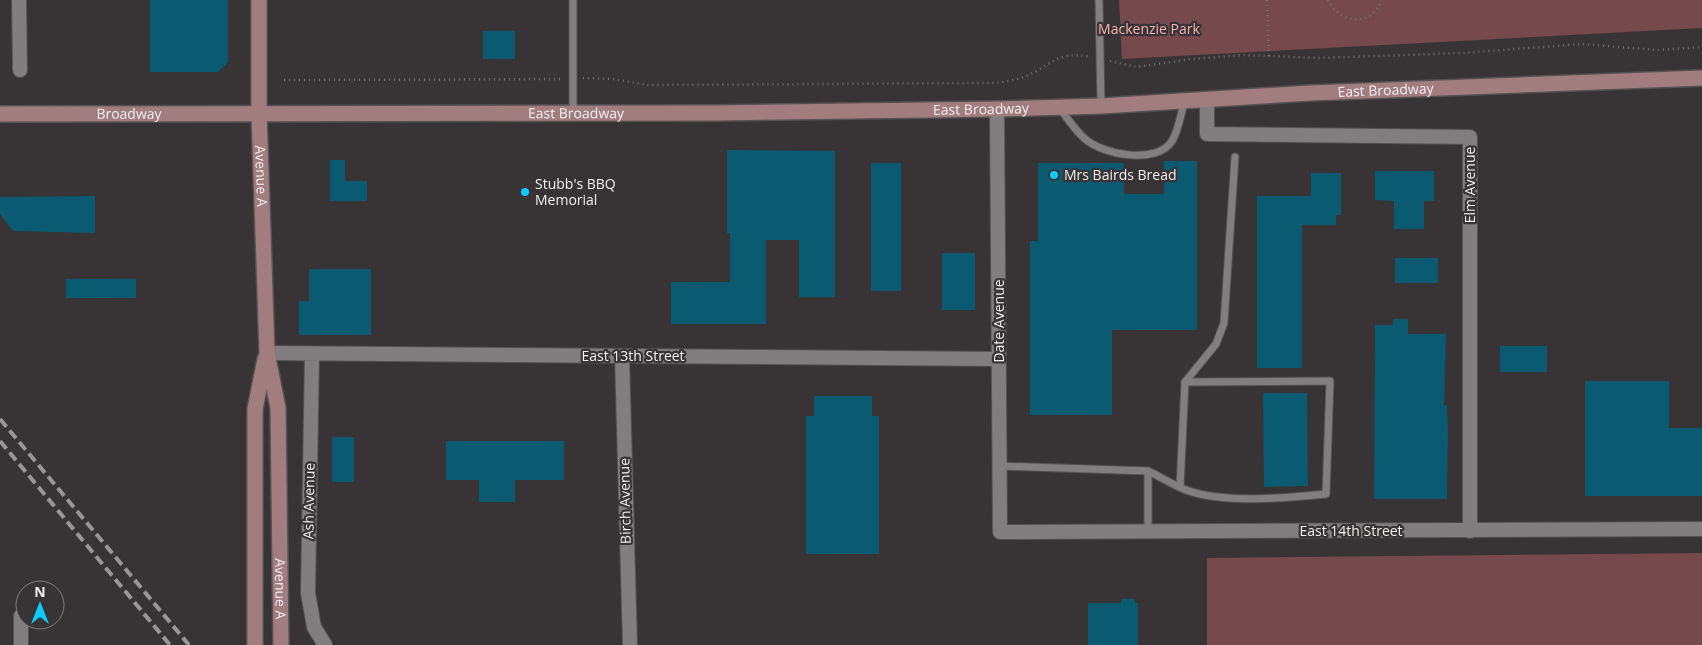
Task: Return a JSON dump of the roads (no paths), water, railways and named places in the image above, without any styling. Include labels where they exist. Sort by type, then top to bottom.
[{"type":"main road","name":"Avenue A","points":[[259,0],[259,113],[267,353],[278,408],[281,645]]},
{"type":"main road","name":"East Broadway","points":[[259,113],[997,110],[1702,78]]},
{"type":"main road","name":"Broadway","points":[[0,114],[259,113]]},
{"type":"main road","name":"Avenue A","points":[[255,645],[255,409],[267,353]]},
{"type":"street","points":[[19,0],[20,70]]},
{"type":"street","name":"Elm Avenue","points":[[1207,99],[1207,134],[1470,138],[1470,531]]},
{"type":"street","name":"Date Avenue","points":[[997,110],[1000,532]]},
{"type":"street","name":"East 13th Street","points":[[267,353],[999,359]]},
{"type":"street","name":"Ash Avenue","points":[[312,354],[308,593],[314,627],[326,645]]},
{"type":"street","name":"Birch Avenue","points":[[622,356],[630,645]]},
{"type":"street","name":"East 14th Street","points":[[1000,532],[1702,529]]},
{"type":"street","points":[[20,630],[21,645]]},
{"type":"lane","points":[[573,0],[573,113]]},
{"type":"lane","points":[[1099,0],[1100,106]]},
{"type":"lane","points":[[1059,107],[1084,139],[1122,155],[1151,155],[1164,149],[1172,140],[1185,100]]},
{"type":"lane","points":[[1180,487],[1185,382],[1216,344],[1224,323],[1235,157]]},
{"type":"lane","points":[[1000,466],[1148,471],[1180,487],[1212,496],[1274,499],[1326,494],[1330,382],[1185,382]]},
{"type":"lane","points":[[1148,471],[1148,532]]},
{"type":"railway","points":[[0,419],[189,645]]},
{"type":"railway","points":[[0,441],[170,645]]},
{"type":"place","name":"Mrs Bairds Bread","points":[[1054,175]]},
{"type":"place","name":"Stubb's BBQ Memorial","points":[[525,192]]},
{"type":"park label","name":"Mackenzie Park","points":[[1149,29]]}]
